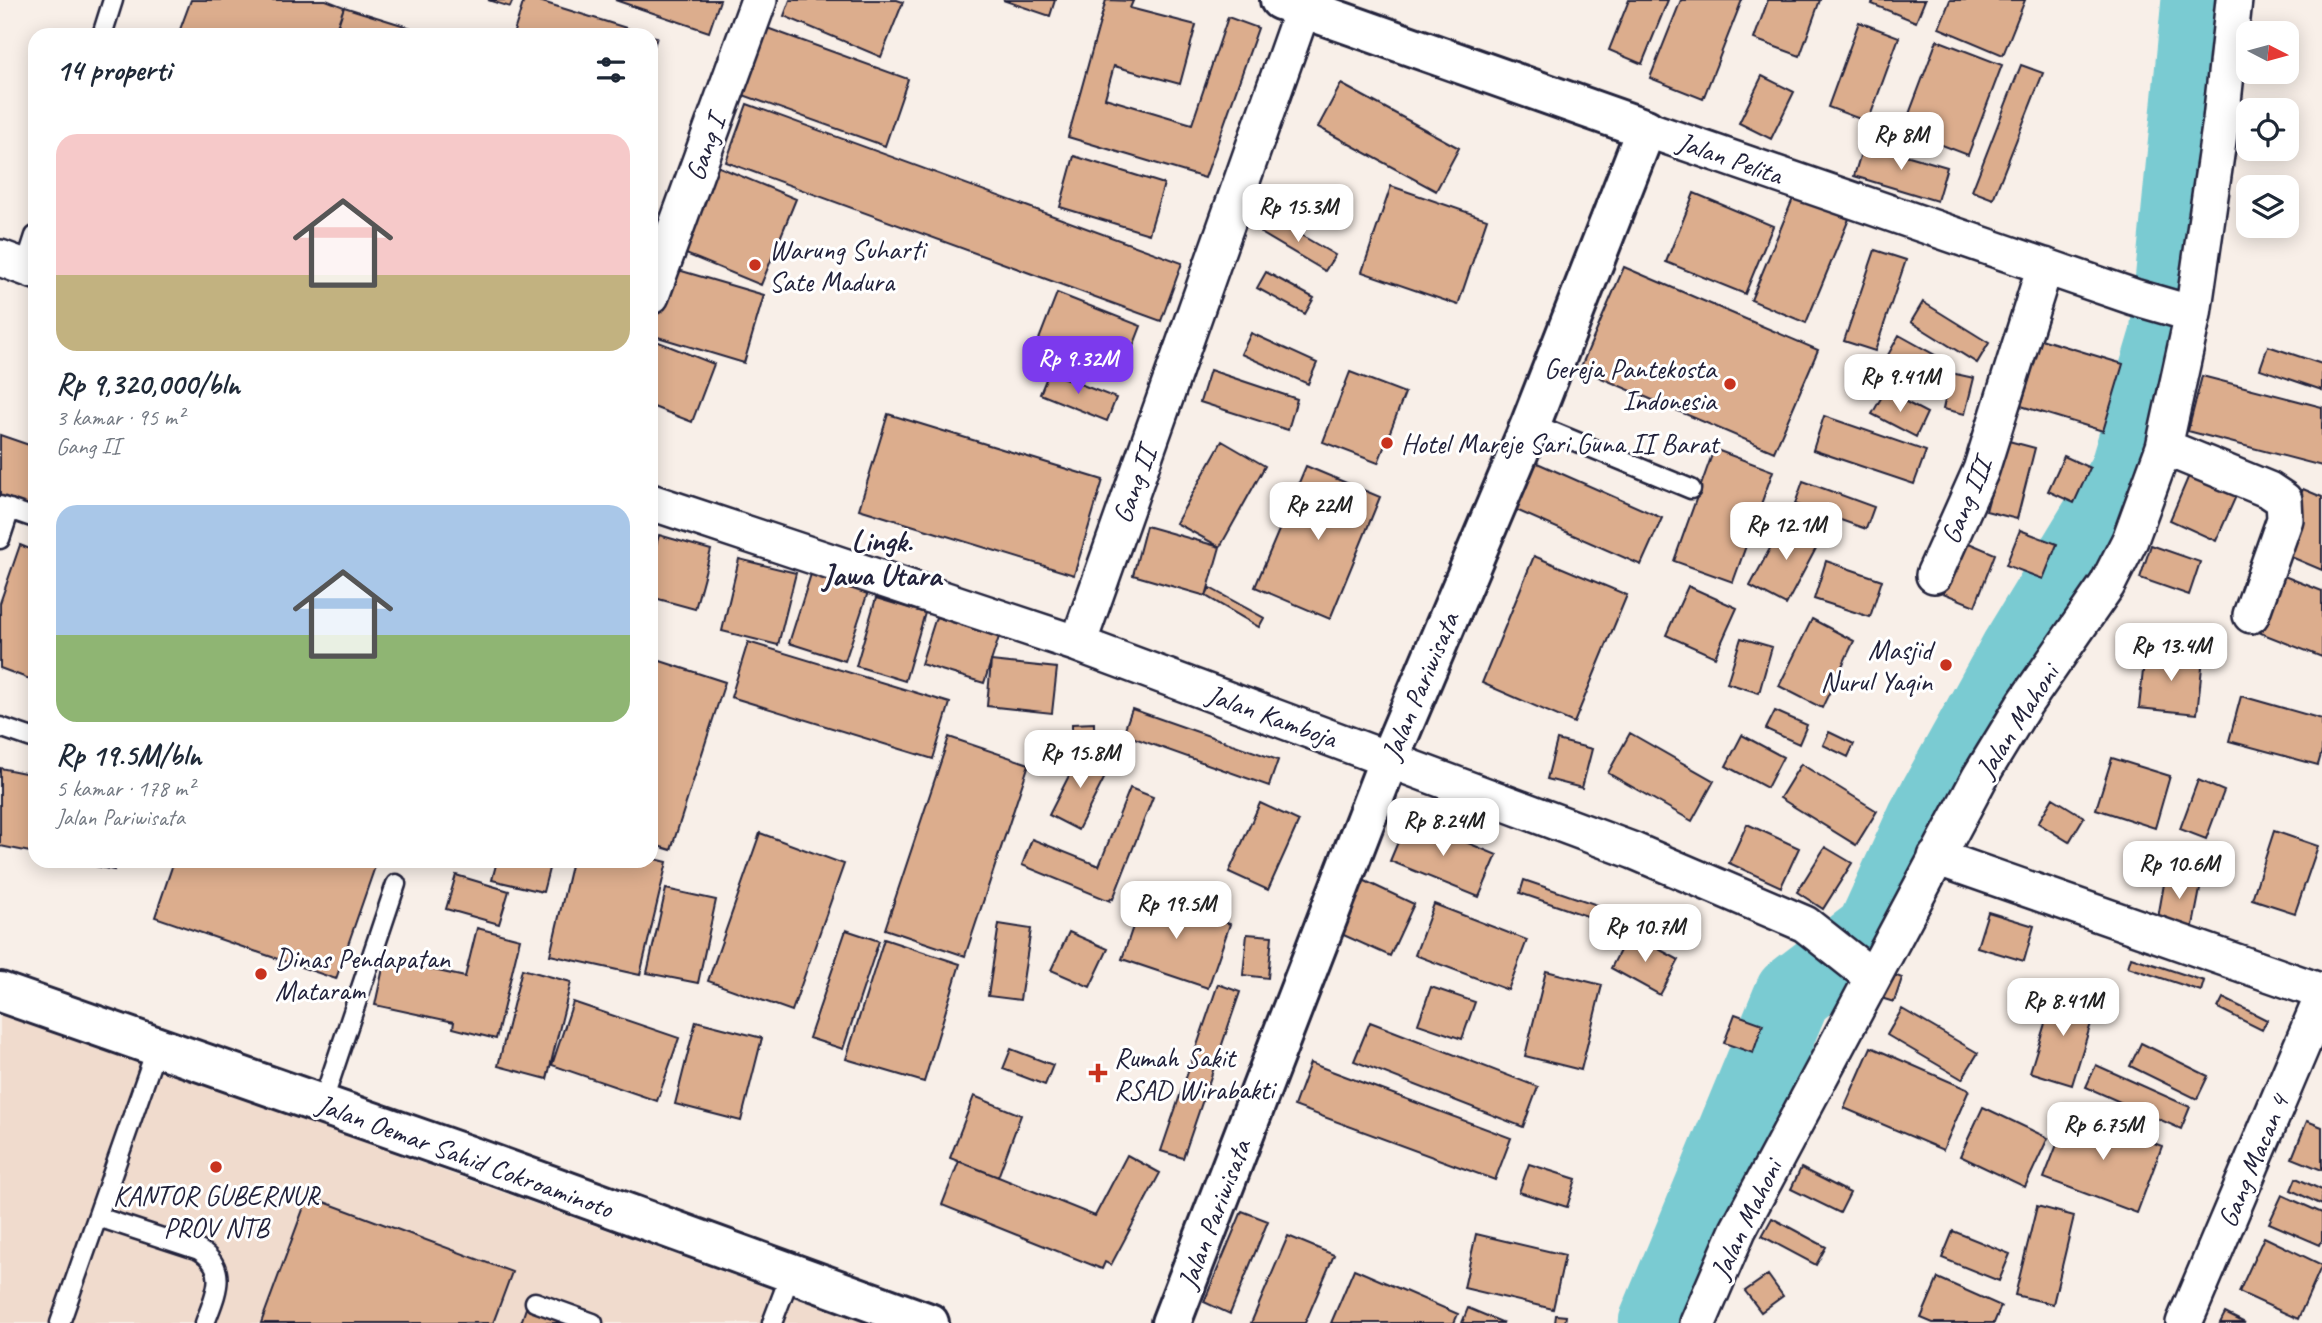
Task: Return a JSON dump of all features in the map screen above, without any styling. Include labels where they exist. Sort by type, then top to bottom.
[{"type":"street","name":"Gang I","points":[[658,277],[759,0]]},
{"type":"street","name":"Jalan Mahoni","points":[[1698,1323],[1738,1230],[1866,971],[1936,857],[1980,777],[2025,704],[2077,631],[2130,540],[2164,447],[2219,133],[2234,0]]},
{"type":"street","name":"Jalan Pelita","points":[[1309,6],[1646,129],[2187,313]]},
{"type":"street","name":"Gang II","points":[[1078,644],[1309,6]]},
{"type":"street","name":"Jalan Pariwisata","points":[[1171,1323],[1389,759],[1531,423],[1646,129]]},
{"type":"street","name":"Gang III","points":[[1934,575],[1981,470],[2045,265]]},
{"type":"street","points":[[2164,447],[2269,490],[2284,500],[2285,519],[2251,615]]},
{"type":"street","name":"Jalan Kamboja","points":[[658,504],[1078,644],[1634,851],[1805,924],[1866,971]]},
{"type":"street","points":[[1936,857],[2322,992]]},
{"type":"street","name":"Jalan Oemar Sahid Cokroaminoto","points":[[0,992],[322,1104],[929,1323]]},
{"type":"street","name":"Gang Macan 4","points":[[2184,1323],[2322,998]]},
{"type":"lane","points":[[104,28],[113,0]]},
{"type":"lane","points":[[1531,423],[1692,489]]},
{"type":"lane","points":[[0,539],[5,508],[28,516]]},
{"type":"lane","points":[[0,727],[28,737]]},
{"type":"lane","points":[[322,1104],[396,884]]},
{"type":"lane","points":[[60,1323],[157,1047]]},
{"type":"lane","points":[[98,1217],[207,1255],[218,1272],[216,1292],[205,1323]]},
{"type":"lane","points":[[772,1323],[791,1273]]},
{"type":"lane","points":[[535,1302],[593,1323]]},
{"type":"shaded area","name":"KANTOR GUBERNUR PROV NTB","points":[[0,1011],[865,1323],[0,1323]]},
{"type":"building","points":[[191,0],[326,0],[344,7],[336,28],[181,28]]},
{"type":"building","points":[[488,0],[513,0],[510,7]]},
{"type":"building","points":[[524,0],[536,0],[626,28],[515,28]]},
{"type":"building","points":[[615,0],[720,0],[709,32]]},
{"type":"building","points":[[790,0],[903,2],[881,57],[784,16]]},
{"type":"building","points":[[1003,0],[1055,0],[1050,16]]},
{"type":"building","points":[[1106,0],[1133,1],[1130,8],[1196,25],[1180,84],[1114,66],[1105,98],[1192,124],[1228,17],[1258,28],[1205,178],[1068,137]]},
{"type":"building","points":[[1629,0],[1668,0],[1642,64],[1609,50]]},
{"type":"building","points":[[1681,0],[1742,0],[1703,99],[1650,78]]},
{"type":"building","points":[[1768,0],[1820,0],[1800,56],[1754,39]]},
{"type":"building","points":[[1874,0],[1925,0],[1916,22],[1872,4]]},
{"type":"building","points":[[1950,0],[2025,0],[2003,55],[1939,28]]},
{"type":"building","points":[[344,7],[412,28],[337,28]]},
{"type":"building","points":[[1859,22],[1899,37],[1868,122],[1828,107]]},
{"type":"building","points":[[767,28],[908,79],[885,146],[743,95]]},
{"type":"building","points":[[1937,40],[2002,65],[1968,155],[1903,130]]},
{"type":"building","points":[[2021,65],[2043,73],[1993,199],[1972,191]]},
{"type":"building","points":[[1762,76],[1794,92],[1771,139],[1739,123]]},
{"type":"building","points":[[1341,84],[1459,148],[1436,191],[1318,127]]},
{"type":"building","points":[[747,104],[1182,263],[1161,321],[726,162]]},
{"type":"building","points":[[1864,143],[1947,167],[1937,201],[1854,176]]},
{"type":"building","points":[[1074,156],[1164,184],[1149,234],[1060,207]]},
{"type":"building","points":[[717,166],[796,199],[761,285],[681,252]]},
{"type":"building","points":[[1391,186],[1487,219],[1458,305],[1362,272]]},
{"type":"building","points":[[1694,193],[1773,226],[1745,294],[1666,262]]},
{"type":"building","points":[[1794,196],[1849,219],[1806,323],[1751,300]]},
{"type":"building","points":[[1270,217],[1335,255],[1325,271],[1261,233]]},
{"type":"building","points":[[1875,250],[1906,260],[1875,351],[1844,341]]},
{"type":"building","points":[[668,267],[764,295],[744,363],[658,337],[658,300]]},
{"type":"building","points":[[1624,267],[1818,350],[1774,452],[1580,369]]},
{"type":"building","points":[[1266,272],[1314,298],[1305,314],[1257,288]]},
{"type":"building","points":[[1057,293],[1141,326],[1122,375],[1038,342]]},
{"type":"building","points":[[1923,302],[1989,343],[1977,363],[1911,322]]},
{"type":"building","points":[[1251,333],[1317,363],[1308,384],[1241,354]]},
{"type":"building","points":[[1899,335],[1942,359],[1925,388],[1883,364]]},
{"type":"building","points":[[2041,339],[2123,364],[2103,431],[2021,406]]},
{"type":"building","points":[[658,342],[714,364],[692,422],[658,409]]},
{"type":"building","points":[[2268,346],[2322,364],[2322,390],[2260,369]]},
{"type":"building","points":[[1210,370],[1297,399],[1288,430],[1200,402]]},
{"type":"building","points":[[1049,372],[1116,398],[1107,421],[1040,394]]},
{"type":"building","points":[[1350,372],[1405,393],[1378,463],[1323,442]]},
{"type":"building","points":[[1951,373],[1974,378],[1965,414],[1943,409]]},
{"type":"building","points":[[2202,376],[2322,407],[2322,466],[2188,431]]},
{"type":"building","points":[[1885,391],[1927,413],[1916,437],[1872,414]]},
{"type":"building","points":[[888,414],[1103,480],[1074,575],[859,509]]},
{"type":"building","points":[[1824,416],[1926,451],[1914,484],[1813,450]]},
{"type":"building","points":[[0,435],[28,445],[28,513],[0,504]]},
{"type":"building","points":[[2005,440],[2035,448],[2017,519],[1986,511]]},
{"type":"building","points":[[1222,441],[1265,466],[1220,547],[1176,523]]},
{"type":"building","points":[[1714,449],[1773,471],[1733,582],[1674,561]]},
{"type":"building","points":[[2064,456],[2090,468],[2074,503],[2048,491]]},
{"type":"building","points":[[1535,462],[1662,518],[1641,565],[1514,509]]},
{"type":"building","points":[[1306,466],[1380,497],[1330,619],[1255,587]]},
{"type":"building","points":[[2193,466],[2240,487],[2216,541],[2170,520]]},
{"type":"building","points":[[1803,481],[1874,507],[1866,529],[1795,504]]},
{"type":"building","points":[[2303,489],[2322,497],[2322,570],[2277,551]]},
{"type":"building","points":[[1785,520],[1821,539],[1786,605],[1750,586]]},
{"type":"building","points":[[1146,526],[1220,547],[1206,596],[1133,575]]},
{"type":"building","points":[[2020,530],[2057,544],[2043,579],[2006,565]]},
{"type":"building","points":[[659,535],[711,550],[695,609],[658,599]]},
{"type":"building","points":[[1964,541],[1995,554],[1975,606],[1943,593]]},
{"type":"building","points":[[20,545],[28,548],[28,678],[0,668],[0,603]]},
{"type":"building","points":[[2151,545],[2200,562],[2189,595],[2140,578]]},
{"type":"building","points":[[1534,556],[1627,595],[1574,723],[1482,683]]},
{"type":"building","points":[[739,559],[796,573],[778,645],[722,631]]},
{"type":"building","points":[[1826,561],[1882,580],[1870,617],[1814,599]]},
{"type":"building","points":[[2274,572],[2322,591],[2322,657],[2253,630]]},
{"type":"building","points":[[811,574],[868,592],[845,661],[789,643]]},
{"type":"building","points":[[1688,586],[1737,608],[1715,657],[1666,635]]},
{"type":"building","points":[[1210,588],[1264,618],[1259,627],[1206,596]]},
{"type":"building","points":[[876,598],[925,613],[905,681],[856,666]]},
{"type":"building","points":[[936,617],[999,637],[984,683],[921,664]]},
{"type":"building","points":[[1812,619],[1854,641],[1822,708],[1779,686]]},
{"type":"building","points":[[1741,638],[1772,647],[1759,693],[1727,683]]},
{"type":"building","points":[[748,642],[950,703],[933,759],[731,697]]},
{"type":"building","points":[[2145,652],[2203,658],[2197,714],[2139,708]]},
{"type":"building","points":[[658,660],[725,682],[671,850],[658,846]]},
{"type":"building","points":[[991,661],[1057,668],[1052,713],[987,706]]},
{"type":"building","points":[[2241,696],[2322,719],[2322,751],[2318,765],[2229,741]]},
{"type":"building","points":[[1132,709],[1278,760],[1269,786],[1123,734]]},
{"type":"building","points":[[1775,711],[1807,725],[1799,744],[1766,729]]},
{"type":"building","points":[[1094,723],[1094,730],[1072,732],[1072,724]]},
{"type":"building","points":[[1829,732],[1854,744],[1848,757],[1823,745]]},
{"type":"building","points":[[1630,733],[1714,781],[1692,821],[1608,773]]},
{"type":"building","points":[[1742,735],[1783,757],[1767,788],[1726,766]]},
{"type":"building","points":[[949,737],[1029,764],[965,956],[885,929]]},
{"type":"building","points":[[1557,740],[1592,749],[1582,788],[1547,779]]},
{"type":"building","points":[[1082,750],[1111,765],[1078,830],[1049,815]]},
{"type":"building","points":[[2112,758],[2170,776],[2155,828],[2096,809]]},
{"type":"building","points":[[1801,764],[1877,811],[1856,845],[1780,798]]},
{"type":"building","points":[[0,768],[28,774],[28,852],[0,846]]},
{"type":"building","points":[[2198,780],[2224,791],[2206,839],[2180,829]]},
{"type":"building","points":[[1130,788],[1153,797],[1113,899],[1110,901],[1022,865],[1032,839],[1099,866]]},
{"type":"building","points":[[2053,798],[2084,817],[2069,842],[2038,823]]},
{"type":"building","points":[[1260,803],[1299,821],[1268,890],[1229,872]]},
{"type":"building","points":[[1408,818],[1497,855],[1479,897],[1390,861]]},
{"type":"building","points":[[1747,824],[1799,848],[1781,887],[1729,863]]},
{"type":"building","points":[[2274,831],[2318,846],[2295,913],[2252,899]]},
{"type":"building","points":[[760,833],[844,864],[792,1011],[708,981]]},
{"type":"building","points":[[1825,847],[1852,863],[1823,909],[1797,892]]},
{"type":"building","points":[[658,860],[667,862],[640,975],[550,955],[570,868],[658,868]]},
{"type":"building","points":[[2167,867],[2203,874],[2191,936],[2156,929]]},
{"type":"building","points":[[172,868],[375,868],[336,979],[155,917]]},
{"type":"building","points":[[495,868],[549,868],[543,892],[492,880]]},
{"type":"building","points":[[456,875],[509,891],[499,924],[446,909]]},
{"type":"building","points":[[1363,880],[1414,904],[1390,956],[1339,933]]},
{"type":"building","points":[[1524,880],[1621,913],[1616,926],[1520,893]]},
{"type":"building","points":[[666,889],[716,900],[698,983],[647,973]]},
{"type":"building","points":[[1144,894],[1230,924],[1208,988],[1122,959]]},
{"type":"building","points":[[1434,904],[1527,940],[1508,990],[1415,955]]},
{"type":"building","points":[[1988,912],[2034,926],[2024,961],[1977,947]]},
{"type":"building","points":[[999,924],[1031,929],[1020,1000],[988,996]]},
{"type":"building","points":[[477,928],[520,939],[496,1039],[453,1028],[454,1022],[375,1005],[385,959],[465,977]]},
{"type":"building","points":[[846,930],[879,941],[843,1049],[809,1038]]},
{"type":"building","points":[[1069,932],[1108,949],[1090,987],[1051,970]]},
{"type":"building","points":[[1629,933],[1679,960],[1660,995],[1611,968]]},
{"type":"building","points":[[1247,934],[1272,936],[1268,978],[1243,975]]},
{"type":"building","points":[[884,939],[960,964],[924,1082],[846,1059]]},
{"type":"building","points":[[2131,957],[2204,981],[2201,991],[2128,967]]},
{"type":"building","points":[[522,969],[571,982],[547,1079],[498,1066]]},
{"type":"building","points":[[1546,971],[1602,985],[1581,1070],[1525,1056]]},
{"type":"building","points":[[1889,973],[1902,978],[1894,1002],[1881,998]]},
{"type":"building","points":[[1218,984],[1240,992],[1183,1158],[1161,1151]]},
{"type":"building","points":[[1431,987],[1475,1002],[1462,1039],[1418,1024]]},
{"type":"building","points":[[2055,991],[2097,1004],[2072,1085],[2030,1072]]},
{"type":"building","points":[[2223,998],[2267,1020],[2262,1030],[2218,1008]]},
{"type":"building","points":[[573,1002],[679,1038],[657,1101],[552,1065]]},
{"type":"building","points":[[1902,1009],[1978,1053],[1962,1079],[1887,1035]]},
{"type":"building","points":[[1735,1014],[1763,1024],[1753,1053],[1724,1043]]},
{"type":"building","points":[[696,1021],[762,1038],[741,1121],[675,1104]]},
{"type":"building","points":[[1370,1022],[1538,1087],[1523,1127],[1354,1061]]},
{"type":"building","points":[[2141,1043],[2208,1076],[2197,1099],[2130,1066]]},
{"type":"building","points":[[1871,1047],[1969,1090],[1943,1150],[1844,1108]]},
{"type":"building","points":[[1011,1049],[1053,1065],[1045,1085],[1003,1069]]},
{"type":"building","points":[[1310,1063],[1511,1138],[1495,1180],[1294,1106]]},
{"type":"building","points":[[2096,1065],[2190,1107],[2181,1129],[2086,1087]]},
{"type":"building","points":[[974,1096],[1021,1115],[998,1177],[950,1158]]},
{"type":"building","points":[[1983,1107],[2048,1138],[2025,1187],[1960,1156]]},
{"type":"building","points":[[2070,1111],[2162,1146],[2137,1213],[2044,1178]]},
{"type":"building","points":[[2307,1121],[2322,1127],[2322,1170],[2292,1158]]},
{"type":"building","points":[[1127,1155],[1160,1173],[1111,1265],[1105,1262],[1102,1269],[942,1205],[959,1161],[1095,1216]]},
{"type":"building","points":[[1529,1164],[1576,1179],[1567,1207],[1519,1192]]},
{"type":"building","points":[[1801,1168],[1850,1193],[1840,1213],[1791,1189]]},
{"type":"building","points":[[2296,1178],[2322,1190],[2322,1205],[2291,1190]]},
{"type":"building","points":[[2282,1195],[2322,1213],[2320,1245],[2269,1223]]},
{"type":"building","points":[[308,1196],[512,1272],[493,1323],[261,1323]]},
{"type":"building","points":[[2037,1206],[2074,1216],[2053,1304],[2015,1295]]},
{"type":"building","points":[[1242,1211],[1268,1221],[1230,1314],[1204,1302]]},
{"type":"building","points":[[1772,1218],[1826,1247],[1816,1265],[1762,1236]]},
{"type":"building","points":[[1953,1231],[2010,1254],[1999,1281],[1942,1258]]},
{"type":"building","points":[[1476,1234],[1565,1255],[1553,1309],[1464,1288]]},
{"type":"building","points":[[1288,1236],[1334,1255],[1305,1323],[1251,1323]]},
{"type":"building","points":[[2264,1237],[2322,1265],[2298,1319],[2239,1292]]},
{"type":"building","points":[[1354,1269],[1458,1314],[1454,1323],[1331,1323]]},
{"type":"building","points":[[1768,1275],[1783,1296],[1761,1312],[1745,1291]]},
{"type":"building","points":[[1938,1278],[2001,1306],[1994,1323],[1933,1323],[1921,1318]]},
{"type":"building","points":[[526,1308],[570,1323],[521,1323]]},
{"type":"building","points":[[1468,1308],[1504,1323],[1462,1323]]},
{"type":"building","points":[[2225,1313],[2245,1323],[2220,1323]]},
{"type":"building","points":[[1556,1315],[1566,1316],[1565,1323],[1555,1323]]},
{"type":"waterway","points":[[1657,1323],[1793,994],[1874,932],[1925,820],[2019,650],[2127,473],[2168,336],[2200,0]]},
{"type":"place","name":"Warung Suharti Sate Madura","points":[[755,265]]},
{"type":"place","name":"Gereja Pantekosta Indonesia","points":[[1730,384]]},
{"type":"place","name":"Hotel Mareje Sari Guna II Barat","points":[[1387,443]]},
{"type":"place","name":"Masjid Nurul Yaqin","points":[[1946,665]]},
{"type":"place","name":"Dinas Pendapatan Mataram","points":[[261,974]]},
{"type":"place","name":"Rumah Sakit RSAD Wirabakti","points":[[1098,1073]]},
{"type":"place","name":"KANTOR GUBERNUR PROV NTB","points":[[216,1167]]},
{"type":"district","name":"Lingk. Jawa Utara","points":[[882,558]]}]
